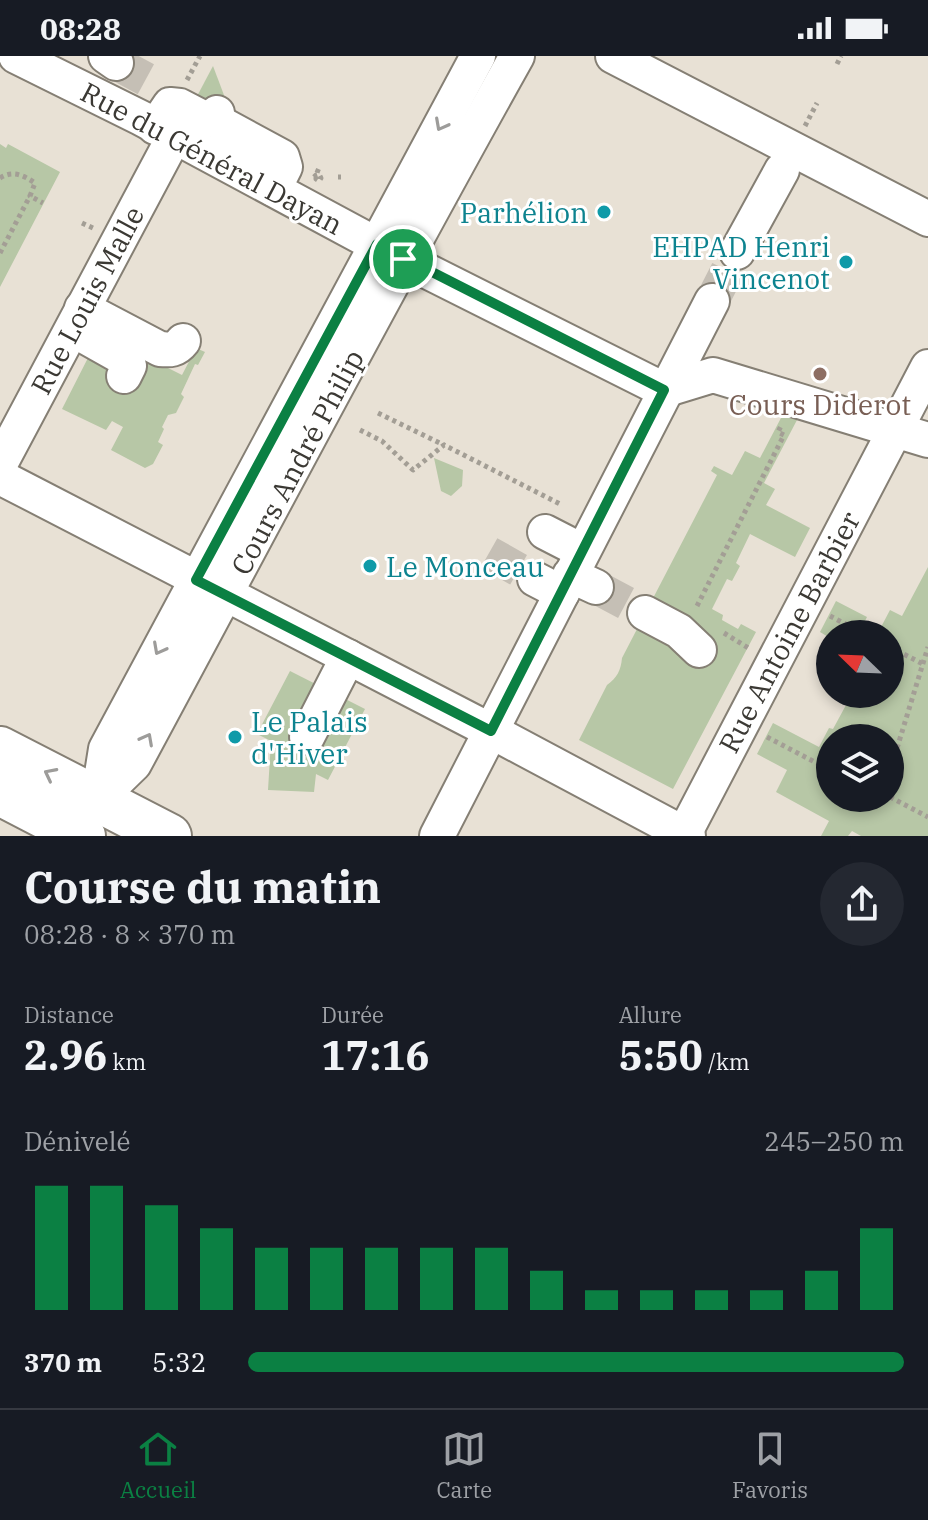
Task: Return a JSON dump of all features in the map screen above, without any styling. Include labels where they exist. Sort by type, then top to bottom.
[{"type":"main road","points":[[0,749],[86,827]]},
{"type":"main road","points":[[0,793],[86,827],[169,836]]},
{"type":"street","name":"Cours André Philip","points":[[86,827],[134,764],[211,587],[390,252],[478,56]]},
{"type":"street","name":"Cours André Philip","points":[[390,252],[517,56]]},
{"type":"street","points":[[613,56],[928,219]]},
{"type":"street","name":"Rue du Général Dayan","points":[[36,71],[165,114],[274,189],[390,252],[664,390]]},
{"type":"street","points":[[165,114],[180,106],[207,120],[220,119],[282,157],[285,167],[274,189]]},
{"type":"street","name":"Rue Louis Malle","points":[[0,464],[77,319],[165,114]]},
{"type":"street","points":[[737,252],[782,170]]},
{"type":"street","points":[[437,836],[712,301]]},
{"type":"street","points":[[77,319],[160,349],[170,350],[183,341]]},
{"type":"street","points":[[77,319],[127,360],[129,366],[124,376]]},
{"type":"street","name":"Rue Antoine Barbier","points":[[686,835],[928,367]]},
{"type":"street","points":[[664,390],[713,375],[928,440]]},
{"type":"street","points":[[0,477],[686,835]]},
{"type":"street","points":[[550,517],[569,577]]},
{"type":"street","points":[[645,613],[679,631],[699,650]]},
{"type":"street","points":[[307,737],[348,657]]},
{"type":"path","points":[[837,64],[841,56]]},
{"type":"path","points":[[800,134],[817,103]]},
{"type":"path","points":[[316,175],[320,166]]},
{"type":"path","points":[[0,178],[11,173],[35,183],[0,253]]},
{"type":"path","points":[[30,196],[43,203]]},
{"type":"path","points":[[82,223],[91,228]]},
{"type":"path","points":[[378,413],[444,445],[550,517]]},
{"type":"path","points":[[360,430],[382,441],[413,470],[444,445]]},
{"type":"path","points":[[697,606],[784,435],[778,432]]},
{"type":"path","points":[[804,602],[838,620]]},
{"type":"path","points":[[904,726],[928,647]]},
{"type":"path","points":[[904,654],[923,664]]},
{"type":"path","points":[[742,723],[816,763]]},
{"type":"path","points":[[904,804],[928,817]]},
{"type":"green space","points":[[213,66],[230,111],[195,100]]},
{"type":"green space","points":[[0,144],[6,148],[8,144],[60,172],[0,287]]},
{"type":"green space","points":[[196,348],[205,352],[198,365],[195,364],[176,413],[168,415],[162,427],[164,429],[158,442],[163,445],[153,464],[145,468],[111,450],[123,427],[112,421],[106,430],[62,409],[92,350],[146,357],[182,375]]},
{"type":"green space","points":[[782,416],[797,420],[764,483],[775,489],[766,505],[810,528],[795,557],[750,534],[736,563],[740,566],[732,581],[727,579],[712,609],[723,615],[722,620],[738,629],[741,624],[756,632],[673,789],[579,740],[607,685],[618,673],[622,658],[717,475],[711,471],[714,466],[732,475],[745,451],[760,458]]},
{"type":"green space","points":[[434,458],[463,470],[462,486],[451,496],[441,491]]},
{"type":"green space","points":[[928,567],[928,836],[861,836],[852,831],[848,836],[821,836],[829,821],[776,792],[787,770],[757,754],[773,723],[816,745],[816,812],[904,812],[904,724],[836,724],[844,708],[904,708],[904,620],[885,620],[890,610],[902,616]]},
{"type":"green space","points":[[836,601],[867,617],[866,620],[826,620]]},
{"type":"green space","points":[[290,671],[365,709],[328,780],[316,774],[314,792],[268,790],[271,741],[257,734]]},
{"type":"tunnel","points":[[116,63],[160,87]]},
{"type":"tunnel","points":[[712,301],[737,252]]},
{"type":"tunnel","points":[[489,553],[535,579]]},
{"type":"tunnel","points":[[596,587],[645,613]]},
{"type":"place","name":"Parhélion","points":[[604,212]]},
{"type":"place","name":"EHPAD Henri Vincenot","points":[[846,262]]},
{"type":"place","name":"Cours Diderot","points":[[820,374]]},
{"type":"place","name":"Le Monceau","points":[[370,566]]},
{"type":"place","name":"Le Palais d'Hiver","points":[[235,737]]},
{"type":"route","points":[[377,244],[403,259],[664,390],[491,731],[196,580],[377,244]]}]
